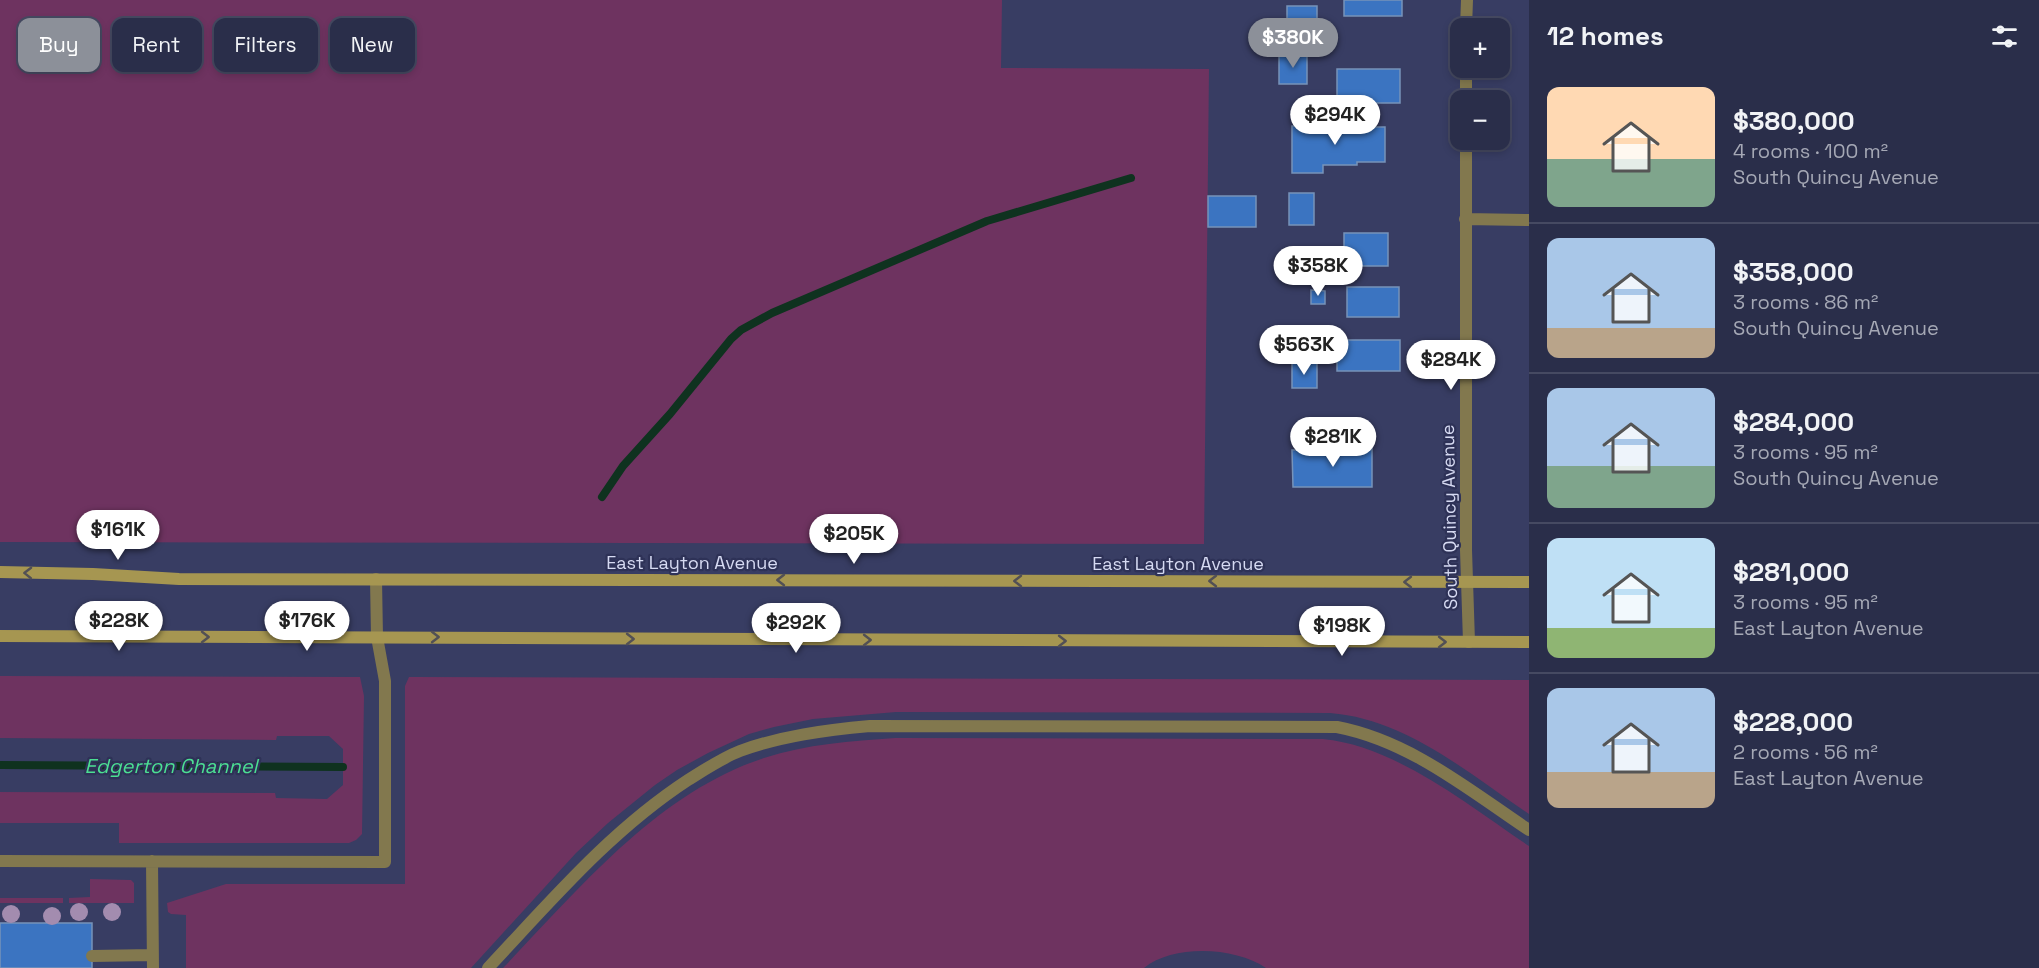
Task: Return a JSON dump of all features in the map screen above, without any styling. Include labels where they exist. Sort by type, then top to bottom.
[{"type":"main road","name":"East Layton Avenue","points":[[0,572],[179,579],[1529,582]]},
{"type":"main road","points":[[0,636],[1529,642]]},
{"type":"street","points":[[1467,0],[1467,18]]},
{"type":"street","name":"South Quincy Avenue","points":[[1466,150],[1466,582],[1469,642]]},
{"type":"street","points":[[1466,219],[1529,220]]},
{"type":"street","points":[[0,861],[384,862],[384,681],[377,637],[376,579]]},
{"type":"street","points":[[488,968],[591,857],[661,798],[738,752],[780,739],[826,730],[870,726],[1337,727],[1372,736],[1426,761],[1529,830]]},
{"type":"street","points":[[92,956],[153,962],[152,861]]},
{"type":"shaded area","points":[[0,0],[1002,0],[1001,68],[1209,69],[1204,544],[0,542]]},
{"type":"shaded area","points":[[0,676],[360,677],[364,696],[362,834],[349,843],[119,843],[119,823],[0,823],[0,792],[275,793],[276,798],[327,799],[343,785],[343,749],[329,736],[277,736],[276,740],[0,738]]},
{"type":"shaded area","points":[[409,677],[1529,680],[1529,814],[1435,750],[1410,737],[1358,717],[1330,713],[896,712],[813,719],[749,734],[708,753],[655,785],[608,823],[576,853],[471,968],[186,968],[186,915],[171,914],[168,912],[167,903],[226,884],[405,884],[405,686]]},
{"type":"shaded area","points":[[895,738],[1323,739],[1350,744],[1378,753],[1404,765],[1457,796],[1529,846],[1529,968],[1266,968],[1238,956],[1205,951],[1171,955],[1144,968],[503,968],[622,846],[689,794],[725,774],[780,753],[829,744]]},
{"type":"shaded area","points":[[90,879],[131,880],[134,883],[134,903],[69,903],[69,898],[90,897]]},
{"type":"shaded area","points":[[0,898],[63,898],[63,903],[0,903]]},
{"type":"building","points":[[1344,0],[1402,0],[1402,16],[1344,16]]},
{"type":"building","points":[[1287,6],[1317,6],[1317,47],[1287,47]]},
{"type":"building","points":[[1279,54],[1307,54],[1307,84],[1279,84]]},
{"type":"building","points":[[1337,69],[1400,69],[1400,103],[1337,103]]},
{"type":"building","points":[[1314,123],[1353,123],[1353,127],[1385,127],[1385,162],[1323,165],[1323,173],[1292,173],[1292,126],[1314,126]]},
{"type":"building","points":[[1289,193],[1314,193],[1314,225],[1289,225]]},
{"type":"building","points":[[1208,196],[1256,196],[1256,227],[1208,227]]},
{"type":"building","points":[[1344,233],[1388,233],[1388,266],[1344,266]]},
{"type":"building","points":[[1302,256],[1324,256],[1324,281],[1302,281]]},
{"type":"building","points":[[1347,287],[1399,287],[1399,317],[1347,317]]},
{"type":"building","points":[[1311,290],[1325,291],[1325,304],[1311,304]]},
{"type":"building","points":[[1337,340],[1400,340],[1400,371],[1337,371]]},
{"type":"building","points":[[1292,363],[1317,363],[1317,388],[1292,388]]},
{"type":"building","points":[[1372,448],[1372,487],[1293,487],[1292,450]]},
{"type":"building","points":[[0,923],[92,923],[92,968],[0,968]]},
{"type":"waterway","points":[[602,497],[623,466],[741,330],[772,313],[987,221],[1131,178]]},
{"type":"waterway","name":"Edgerton Channel","points":[[0,765],[343,767]]}]
